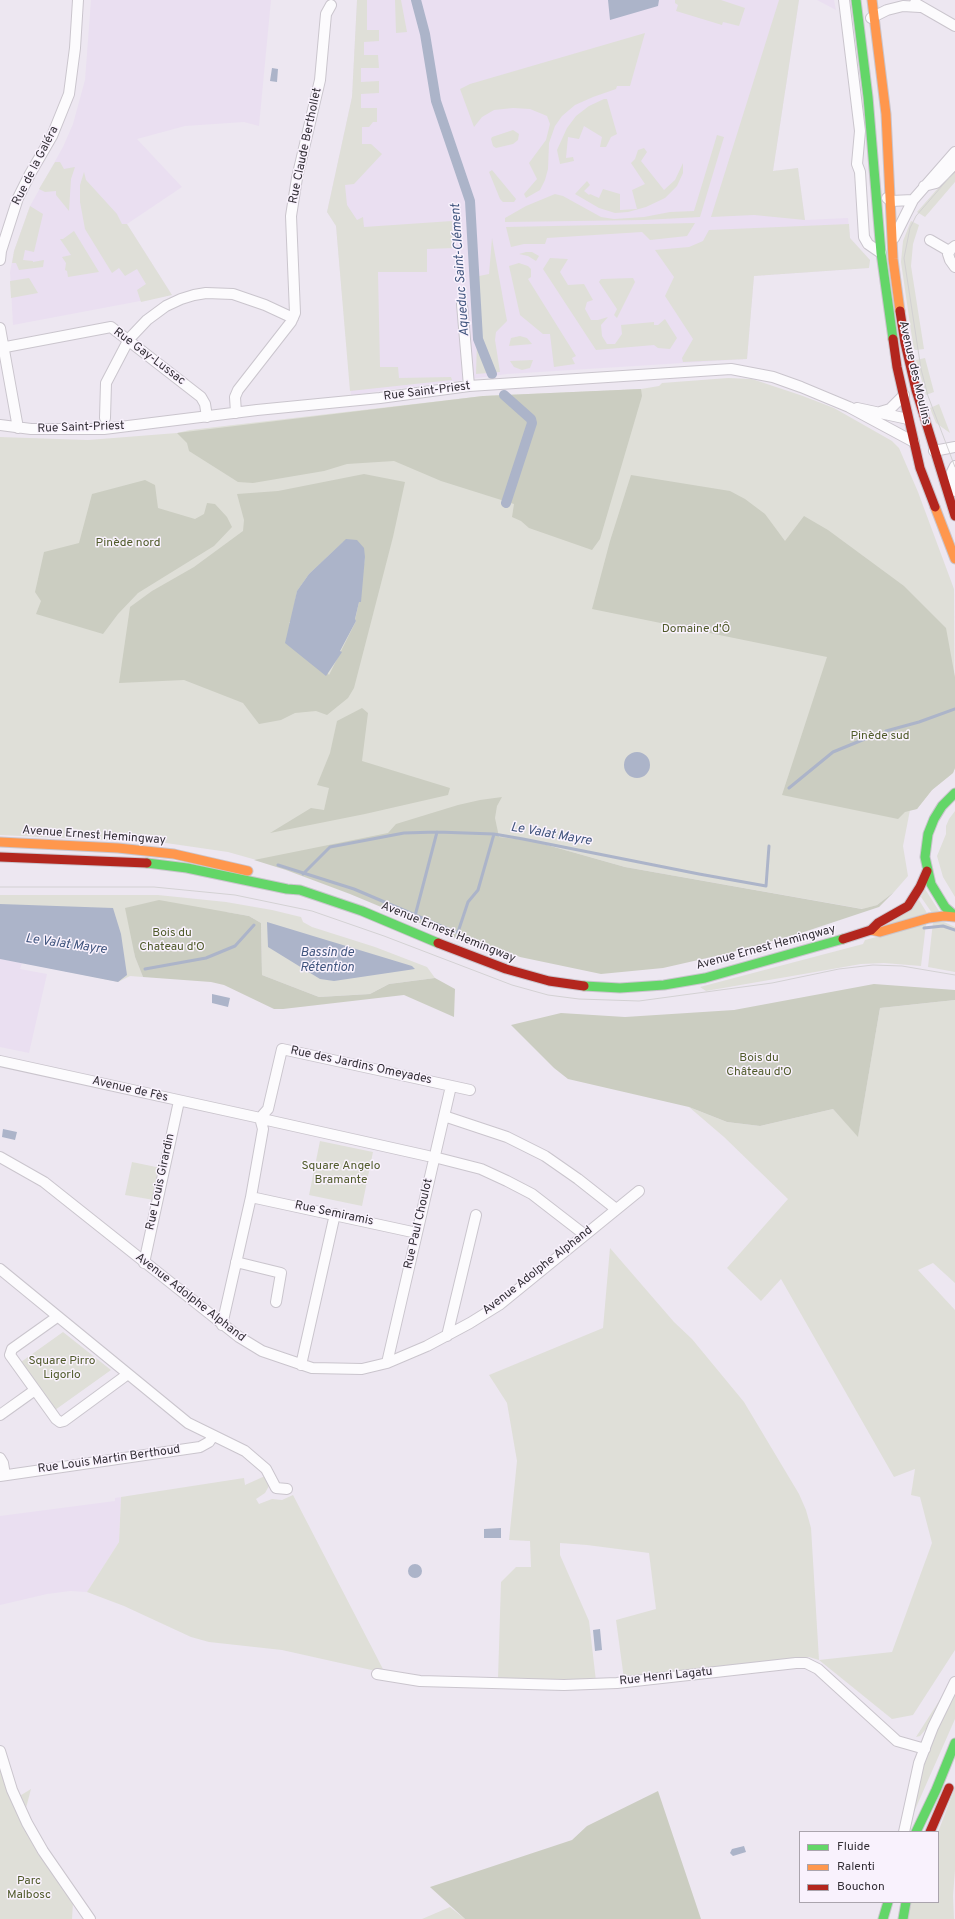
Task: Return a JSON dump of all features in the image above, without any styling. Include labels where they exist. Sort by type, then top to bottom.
[{"type":"main road","name":"Avenue des Moulins","points":[[856,0],[872,140],[881,253],[897,367],[920,468],[955,560]]},
{"type":"main road","name":"Avenue des Moulins","points":[[872,0],[886,114],[892,242],[905,343],[938,465],[955,516]]},
{"type":"main road","points":[[908,419],[916,421],[930,437]]},
{"type":"main road","points":[[914,442],[931,465],[938,465]]},
{"type":"main road","points":[[955,793],[942,806],[934,819],[928,834],[925,849],[927,871],[937,896],[955,916]]},
{"type":"main road","name":"Avenue Ernest Hemingway","points":[[0,842],[118,848],[174,854],[222,864],[288,881],[300,890]]},
{"type":"main road","name":"Avenue Ernest Hemingway","points":[[0,857],[136,862],[187,868],[300,890],[362,911],[477,959],[506,969],[549,981],[597,988],[649,987],[704,978],[871,930],[878,923],[908,906],[916,895],[927,871]]},
{"type":"main road","name":"Avenue Ernest Hemingway","points":[[871,930],[880,932],[929,918],[955,916]]},
{"type":"main road","points":[[916,1831],[936,1790],[955,1743]]},
{"type":"main road","points":[[930,1831],[952,1780]]},
{"type":"main road","points":[[883,1919],[888,1903]]},
{"type":"main road","points":[[903,1919],[906,1903]]},
{"type":"street","name":"Rue de la Galéra","points":[[0,260],[1,251],[18,198],[52,136],[69,94],[76,48],[78,0]]},
{"type":"street","points":[[844,0],[860,130],[857,164],[860,172],[864,237],[868,244],[881,253]]},
{"type":"street","points":[[910,0],[955,26]]},
{"type":"street","name":"Rue Claude Berthollet","points":[[293,318],[295,313],[291,216],[297,178],[320,80],[326,14],[331,5]]},
{"type":"street","points":[[860,33],[874,16],[887,10],[903,6],[920,7]]},
{"type":"street","name":"Avenue des Moulins","points":[[872,140],[878,146],[882,191],[891,201]]},
{"type":"street","points":[[892,242],[913,200],[955,152]]},
{"type":"street","points":[[924,186],[936,183],[955,164]]},
{"type":"street","points":[[891,201],[913,200]]},
{"type":"street","points":[[930,240],[952,249],[948,257],[955,267]]},
{"type":"street","points":[[105,418],[106,383],[129,339],[147,320],[166,306],[181,299],[206,293],[233,294],[265,305],[293,318],[238,390],[235,397],[236,413]]},
{"type":"street","points":[[462,304],[469,386]]},
{"type":"street","name":"Rue Gay-Lussac","points":[[1,348],[111,327],[129,339],[201,397],[205,404],[208,416]]},
{"type":"street","points":[[0,328],[1,348],[18,428]]},
{"type":"street","name":"Rue Saint-Priest","points":[[0,425],[18,428],[104,429],[208,416],[380,398],[469,386],[731,369],[773,377],[849,407],[914,442]]},
{"type":"street","points":[[880,412],[890,409],[904,395]]},
{"type":"street","name":"Rue Saint-Priest","points":[[849,407],[880,412],[908,419]]},
{"type":"street","points":[[934,451],[955,447]]},
{"type":"street","points":[[938,465],[955,466],[952,477],[955,491]]},
{"type":"street","name":"Rue des Jardins Omeyades","points":[[263,1119],[268,1109],[282,1049],[470,1090]]},
{"type":"street","name":"Avenue de Fès","points":[[0,1061],[431,1156],[481,1169],[532,1194],[585,1235]]},
{"type":"street","name":"Rue Paul Choulot","points":[[387,1363],[417,1233],[431,1156],[452,1086]]},
{"type":"street","name":"Rue Louis Girardin","points":[[144,1263],[179,1101]]},
{"type":"street","points":[[444,1116],[507,1137],[544,1156],[578,1179],[616,1210]]},
{"type":"street","points":[[222,1325],[251,1197],[264,1129],[263,1119]]},
{"type":"street","name":"Avenue Adolphe Alphand","points":[[0,1157],[44,1182],[222,1325],[262,1351],[312,1368],[362,1369],[405,1357],[447,1336],[499,1305],[639,1191]]},
{"type":"street","name":"Rue Semiramis","points":[[251,1197],[417,1233]]},
{"type":"street","points":[[301,1365],[335,1214]]},
{"type":"street","points":[[447,1336],[476,1215]]},
{"type":"street","points":[[236,1262],[281,1274],[276,1302]]},
{"type":"street","points":[[0,1269],[188,1423],[245,1451],[266,1469],[276,1488],[287,1490]]},
{"type":"street","points":[[57,1317],[12,1349],[10,1355],[56,1419],[60,1422],[64,1421],[128,1374]]},
{"type":"street","points":[[0,1415],[35,1390]]},
{"type":"street","name":"Rue Louis Martin Berthoud","points":[[3,1476],[200,1447],[209,1442],[213,1436]]},
{"type":"street","points":[[0,1458],[4,1463],[3,1476]]},
{"type":"street","name":"Rue Henri Lagatu","points":[[377,1674],[420,1681],[564,1685],[617,1683],[806,1663],[818,1669],[897,1741],[925,1749]]},
{"type":"street","points":[[904,1831],[919,1764],[933,1726],[955,1682]]},
{"type":"street","points":[[0,1751],[12,1790],[28,1823],[43,1851],[90,1919]]},
{"type":"shaded area","points":[[91,0],[271,0],[259,126],[244,122],[185,126],[137,139],[182,187],[127,224],[172,295],[13,325],[10,272],[14,251],[30,206],[63,147],[73,124],[85,80]]},
{"type":"shaded area","points":[[357,0],[799,0],[773,171],[798,168],[805,220],[848,218],[850,238],[870,260],[869,268],[754,276],[747,359],[507,374],[351,395],[336,226],[327,212],[352,97]]},
{"type":"shaded area","points":[[817,0],[834,0],[836,10]]},
{"type":"shaded area","points":[[0,959],[22,963],[20,969],[47,974],[29,1053],[0,1047]]},
{"type":"shaded area","points":[[121,1497],[119,1542],[87,1592],[70,1591],[47,1594],[0,1605],[0,1516],[115,1501],[115,1498]]},
{"type":"green space","points":[[357,0],[367,0],[367,30],[379,30],[379,41],[364,42],[364,55],[378,55],[379,68],[361,68],[361,82],[379,81],[379,93],[361,94],[361,108],[377,108],[377,122],[373,122],[369,127],[362,127],[362,144],[371,144],[382,154],[354,184],[345,185],[347,205],[357,220],[363,217],[364,227],[452,221],[454,248],[427,249],[427,272],[378,272],[380,367],[398,367],[399,378],[451,377],[452,380],[350,391],[336,226],[327,212],[352,97]]},
{"type":"green space","points":[[395,0],[401,0],[407,32],[396,33]]},
{"type":"green space","points":[[675,0],[721,0],[745,8],[739,26],[723,22],[722,25],[676,11],[678,5],[675,3]]},
{"type":"green space","points":[[779,0],[799,0],[773,171],[798,168],[805,220],[754,215],[711,217]]},
{"type":"green space","points":[[645,33],[630,86],[617,86],[616,89],[575,105],[562,116],[555,126],[549,143],[548,169],[545,180],[540,190],[526,198],[524,194],[537,179],[529,163],[546,140],[550,124],[547,116],[530,109],[513,108],[494,110],[482,117],[474,127],[460,89],[470,84]]},
{"type":"green space","points":[[607,99],[617,134],[611,137],[606,147],[600,147],[602,137],[584,126],[579,139],[568,137],[566,158],[573,157],[574,161],[560,164],[557,150],[567,128],[576,116],[589,106]]},
{"type":"green space","points":[[513,130],[519,134],[518,140],[513,144],[496,148],[493,146],[491,139],[492,137]]},
{"type":"green space","points":[[717,135],[724,137],[700,217],[644,220],[505,222],[505,218],[526,206],[555,194],[563,196],[601,217],[614,219],[644,217],[670,212],[694,211]]},
{"type":"green space","points":[[644,148],[647,152],[641,161],[664,190],[675,180],[683,163],[683,173],[677,186],[665,198],[646,207],[628,212],[615,213],[599,208],[575,194],[587,181],[590,185],[584,191],[589,195],[590,194],[599,198],[603,189],[620,194],[620,210],[637,209],[632,190],[645,184],[631,163],[635,159],[638,150]]},
{"type":"green space","points":[[55,162],[60,162],[64,169],[75,167],[71,179],[69,211],[56,195],[56,191],[45,192],[39,189]]},
{"type":"green space","points":[[955,169],[955,182],[925,217],[917,212]]},
{"type":"green space","points":[[492,170],[516,199],[514,202],[503,202],[500,199],[489,172]]},
{"type":"green space","points":[[84,172],[86,180],[117,214],[122,224],[127,224],[172,295],[141,302],[137,290],[146,284],[137,269],[125,276],[119,268],[112,273],[85,229],[80,202],[80,185]]},
{"type":"green space","points":[[30,206],[43,214],[34,252],[25,250],[23,260],[33,262],[44,260],[43,267],[19,270],[16,263],[12,263],[14,251]]},
{"type":"green space","points":[[911,221],[919,225],[913,244],[911,266],[924,349],[916,350],[914,349],[901,262],[903,241]]},
{"type":"green space","points":[[695,223],[687,236],[650,240],[642,232],[547,238],[545,244],[524,244],[511,247],[506,227]]},
{"type":"green space","points":[[849,224],[850,238],[870,260],[869,268],[754,276],[747,359],[683,362],[682,358],[693,339],[665,296],[674,277],[655,250],[689,247],[703,241],[709,230]]},
{"type":"green space","points":[[74,231],[99,272],[68,277],[67,271],[65,270],[66,263],[62,257],[71,255],[60,239],[63,239]]},
{"type":"green space","points":[[492,238],[507,321],[496,332],[495,340],[500,372],[476,374],[479,276],[489,274]]},
{"type":"green space","points":[[532,252],[539,256],[536,261],[528,256],[519,254]]},
{"type":"green space","points":[[550,258],[568,259],[560,272],[568,285],[584,284],[593,300],[587,302],[585,309],[591,320],[598,320],[608,317],[601,325],[602,336],[607,344],[615,344],[622,334],[621,325],[654,322],[654,325],[658,325],[665,319],[677,338],[670,349],[658,348],[654,345],[596,350],[543,269]]},
{"type":"green space","points":[[519,263],[528,266],[531,269],[531,277],[528,279],[576,356],[572,358],[575,364],[554,367],[550,334],[543,334],[520,315],[509,266]]},
{"type":"green space","points":[[29,278],[38,293],[11,298],[10,281]]},
{"type":"green space","points":[[633,278],[635,282],[617,318],[614,315],[617,309],[599,282],[601,279]]},
{"type":"green space","points":[[520,336],[527,338],[532,344],[509,346],[511,338]]},
{"type":"green space","points":[[925,358],[934,392],[926,395],[916,360]]},
{"type":"green space","points":[[533,360],[530,368],[522,370],[514,367],[510,361]]},
{"type":"green space","name":"Domaine d'Ô","points":[[728,378],[752,379],[803,396],[834,408],[892,441],[899,448],[918,492],[954,589],[955,768],[953,773],[932,790],[917,809],[910,810],[903,846],[908,876],[894,892],[877,905],[863,909],[625,867],[533,841],[267,863],[228,852],[166,843],[0,835],[0,437],[88,440],[177,433],[190,430],[483,396],[641,389],[659,386],[662,383]]},
{"type":"green space","points":[[641,389],[642,396],[600,539],[592,550],[529,528],[521,521],[512,517],[514,504],[441,481],[394,461],[347,464],[324,471],[253,483],[238,482],[189,451],[187,443],[177,433],[483,396]]},
{"type":"green space","points":[[939,404],[950,433],[936,423],[930,408]]},
{"type":"green space","points":[[364,474],[405,482],[393,537],[354,688],[348,698],[327,715],[316,711],[295,713],[281,720],[259,724],[243,703],[184,680],[119,683],[130,607],[152,591],[194,567],[243,531],[244,520],[237,494],[278,491]],"holes":[[[343,542],[365,557],[356,621],[329,675],[289,622],[291,622],[297,591],[309,574]]]},
{"type":"green space","name":"Pinède sud","points":[[631,475],[730,491],[745,499],[765,514],[785,541],[804,516],[828,530],[904,586],[946,628],[955,677],[955,768],[953,773],[932,790],[917,809],[905,812],[898,819],[782,795],[827,657],[592,609],[610,541]]},
{"type":"green space","name":"Pinède nord","points":[[145,480],[155,485],[158,508],[195,519],[204,514],[207,503],[215,504],[227,517],[232,527],[214,546],[138,593],[118,614],[103,634],[36,614],[41,601],[35,592],[44,552],[79,543],[92,494]]},
{"type":"green space","points":[[362,708],[368,713],[362,761],[450,788],[448,795],[365,814],[270,833],[311,808],[324,810],[329,788],[317,785],[330,753],[337,721]]},
{"type":"green space","points":[[502,797],[497,806],[495,818],[499,837],[533,841],[625,867],[862,909],[877,905],[894,892],[879,907],[801,933],[729,953],[663,968],[601,974],[520,957],[470,938],[465,942],[350,894],[286,870],[254,860],[388,833],[396,824],[458,805]]},
{"type":"green space","points":[[955,811],[955,897],[943,877],[937,856],[946,834],[946,826]]},
{"type":"green space","points":[[925,889],[939,911],[932,913],[921,897]]},
{"type":"green space","points":[[0,895],[158,895],[226,902],[272,910],[301,917],[303,922],[312,927],[375,947],[427,967],[435,978],[389,984],[370,994],[319,997],[262,975],[261,923],[249,916],[226,912],[132,936],[135,957],[143,977],[130,976],[118,982],[0,958]]},
{"type":"green space","name":"Bois du Chateau d'O","points":[[159,900],[249,916],[261,923],[262,975],[319,997],[370,994],[389,984],[435,978],[455,989],[454,1017],[404,995],[274,1009],[224,985],[211,982],[143,977],[135,957],[125,908]]},
{"type":"green space","points":[[919,900],[927,913],[887,925]]},
{"type":"green space","points":[[933,922],[944,922],[955,927],[955,972],[928,967]]},
{"type":"green space","points":[[926,924],[921,966],[884,963],[861,964],[706,991],[700,987],[863,944],[865,940]]},
{"type":"green space","name":"Bois du Château d'O","points":[[874,984],[955,990],[955,1000],[880,1008],[858,1137],[833,1109],[760,1126],[727,1122],[689,1107],[568,1079],[554,1068],[511,1025],[561,1013],[625,1017],[734,1010]]},
{"type":"green space","points":[[955,1000],[955,1283],[933,1263],[918,1270],[955,1310],[955,1650],[913,1715],[892,1719],[819,1660],[892,1652],[932,1543],[920,1497],[911,1495],[915,1469],[894,1477],[781,1279],[761,1301],[727,1268],[788,1199],[724,1137],[689,1107],[727,1122],[760,1126],[833,1109],[858,1136],[880,1008]]},
{"type":"green space","name":"Square Angelo Bramante","points":[[320,1141],[373,1152],[362,1206],[309,1195]]},
{"type":"green space","points":[[132,1162],[161,1168],[154,1200],[125,1195]]},
{"type":"green space","points":[[610,1248],[674,1322],[692,1339],[744,1402],[799,1494],[806,1510],[811,1528],[819,1660],[809,1657],[624,1679],[616,1620],[656,1609],[649,1553],[560,1543],[560,1555],[589,1621],[596,1681],[498,1679],[501,1582],[516,1567],[531,1567],[530,1541],[509,1540],[517,1461],[507,1403],[489,1375],[603,1328]]},
{"type":"green space","name":"Square Pirro Ligorlo","points":[[63,1332],[111,1370],[55,1410],[21,1362]]},
{"type":"green space","points":[[265,1476],[269,1486],[265,1493],[256,1499],[259,1504],[272,1499],[282,1500],[293,1495],[385,1673],[282,1650],[209,1642],[191,1637],[124,1606],[87,1592],[119,1542],[121,1497],[244,1478],[245,1485]]},
{"type":"green space","points":[[955,1676],[926,1729],[920,1736],[916,1737]]},
{"type":"green space","points":[[955,1690],[955,1719],[914,1812],[913,1806],[924,1762],[934,1734]]},
{"type":"green space","name":"Parc Malbosc","points":[[0,1763],[13,1800],[31,1789],[22,1823],[41,1857],[73,1903],[72,1919],[0,1919]]},
{"type":"green space","points":[[955,1788],[954,1919],[908,1919],[911,1903],[939,1903],[938,1831]]},
{"type":"green space","points":[[658,1791],[701,1919],[465,1919],[430,1887],[572,1840],[587,1826]]},
{"type":"green space","points":[[450,1907],[465,1919],[422,1919]]},
{"type":"water","points":[[608,0],[659,0],[658,6],[610,20]]},
{"type":"water","points":[[272,68],[278,69],[277,82],[270,81]]},
{"type":"water","points":[[346,539],[357,540],[364,548],[365,557],[361,602],[359,602],[355,619],[356,621],[340,651],[342,652],[326,676],[285,643],[297,591],[309,574]]},
{"type":"water","points":[[637,752],[646,756],[650,765],[646,774],[637,778],[628,774],[624,765],[628,756]]},
{"type":"water","points":[[0,904],[113,908],[121,934],[127,975],[118,982],[0,959]]},
{"type":"water","name":"Bassin de Rétention","points":[[267,922],[412,966],[415,969],[334,981],[320,979],[268,947]]},
{"type":"water","points":[[212,994],[230,998],[228,1007],[212,1003]]},
{"type":"water","points":[[3,1129],[17,1132],[15,1140],[2,1137]]},
{"type":"water","points":[[501,1528],[501,1538],[484,1538],[484,1529]]},
{"type":"water","points":[[415,1564],[420,1566],[422,1571],[420,1576],[415,1578],[410,1576],[408,1571],[410,1566]]},
{"type":"water","points":[[600,1629],[602,1650],[595,1651],[593,1630]]},
{"type":"water","points":[[744,1846],[746,1852],[733,1856],[730,1853],[732,1849]]},
{"type":"waterway","name":"Aqueduc Saint-Clément","points":[[416,0],[425,34],[436,101],[470,201],[478,339],[492,374]]},
{"type":"waterway","name":"Aqueduc Saint-Clément","points":[[504,395],[531,419],[532,423],[506,503]]},
{"type":"waterway","name":"Le Valat Mayre","points":[[886,731],[919,722],[955,709]]},
{"type":"waterway","name":"Le Valat Mayre","points":[[789,788],[833,752],[877,734]]},
{"type":"waterway","name":"Le Valat Mayre","points":[[303,874],[330,847],[404,833],[437,832],[494,834],[766,886],[769,846]]},
{"type":"waterway","points":[[415,916],[437,832]]},
{"type":"waterway","points":[[278,865],[354,889],[458,932],[468,902],[478,890],[494,834]]},
{"type":"waterway","name":"Le Valat Mayre","points":[[145,969],[206,958],[235,946],[254,925]]},
{"type":"waterway","points":[[924,928],[943,926],[955,930]]},
{"type":"tram line","points":[[955,171],[916,216],[910,228],[904,258],[921,369],[928,396],[955,467]]},
{"type":"tram line","points":[[0,887],[154,887],[235,895],[312,911],[384,936],[512,985],[548,995],[579,999],[639,1001],[772,983],[839,969],[873,965],[902,966],[955,975]]},
{"type":"traffic: fast","points":[[856,0],[868,97],[881,253],[893,339]]},
{"type":"traffic: fast","points":[[955,793],[942,806],[934,819],[928,834],[925,857],[931,884],[945,907],[955,916]]},
{"type":"traffic: fast","points":[[147,863],[187,868],[287,889],[300,890],[362,911],[438,943]]},
{"type":"traffic: fast","points":[[584,986],[620,988],[664,985],[705,978],[843,939]]},
{"type":"traffic: fast","points":[[916,1831],[936,1790],[955,1743]]},
{"type":"traffic: fast","points":[[883,1919],[888,1903]]},
{"type":"traffic: fast","points":[[903,1919],[906,1903]]},
{"type":"traffic: slow","points":[[872,0],[886,114],[893,259],[900,311]]},
{"type":"traffic: slow","points":[[935,507],[955,559]]},
{"type":"traffic: slow","points":[[0,842],[118,848],[174,854],[248,871]]},
{"type":"traffic: slow","points":[[871,930],[880,932],[929,918],[944,916],[955,917]]},
{"type":"traffic: jam","points":[[900,311],[905,343],[916,390],[955,516]]},
{"type":"traffic: jam","points":[[893,339],[897,367],[920,468],[935,507]]},
{"type":"traffic: jam","points":[[0,857],[147,863]]},
{"type":"traffic: jam","points":[[843,939],[871,930],[878,923],[908,906],[920,887],[927,871]]},
{"type":"traffic: jam","points":[[438,943],[506,969],[549,981],[584,986]]},
{"type":"traffic: jam","points":[[930,1831],[949,1788]]}]
